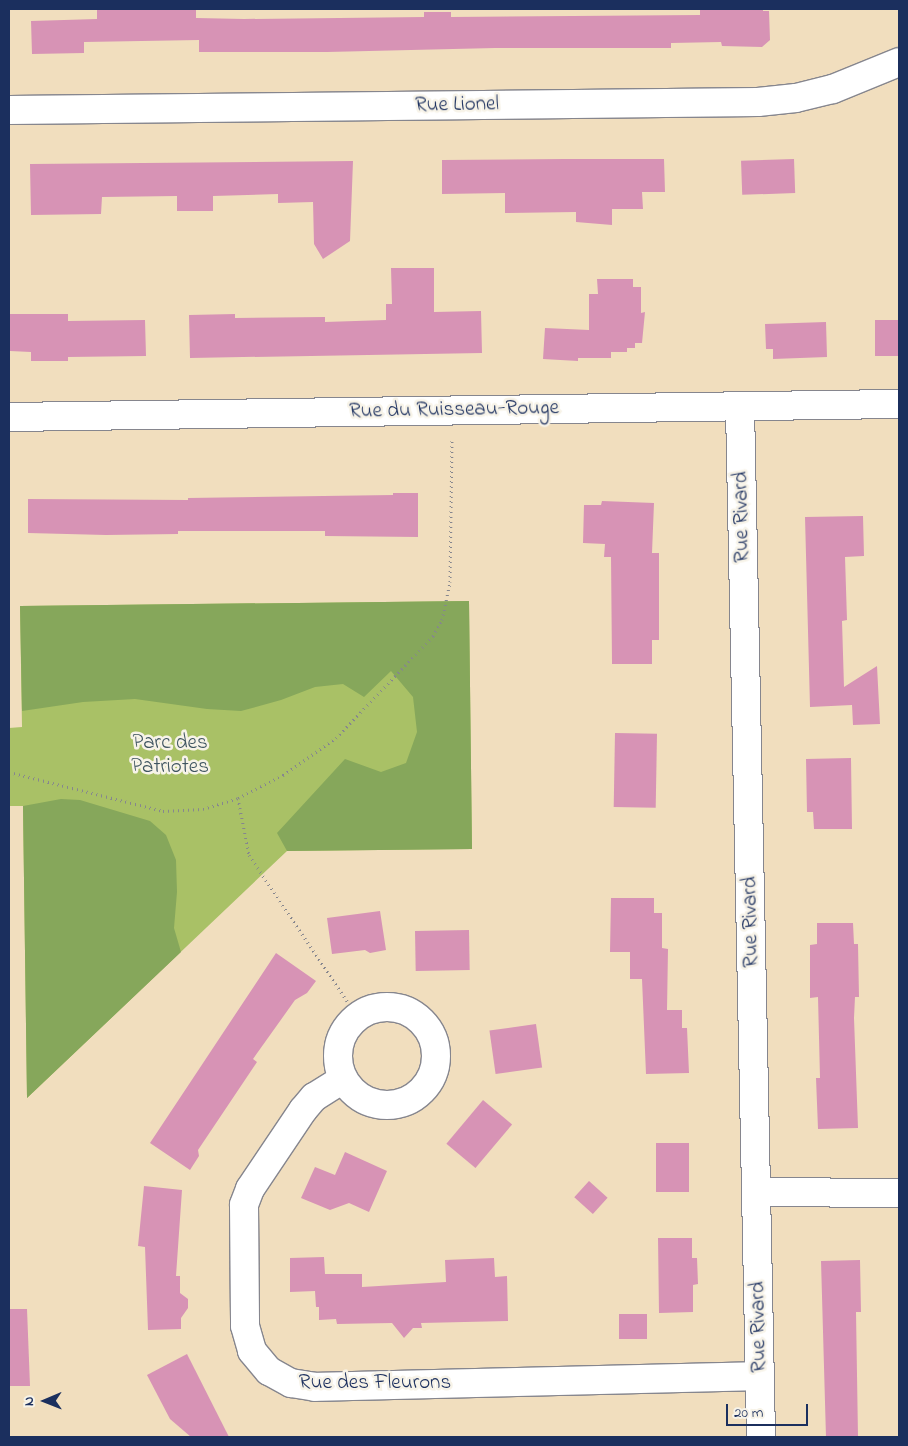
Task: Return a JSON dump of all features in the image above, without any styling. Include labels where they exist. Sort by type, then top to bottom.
[{"type":"street","name":"Rue Lionel","points":[[9,110],[758,102],[796,98],[833,89],[899,62]]},
{"type":"street","name":"Rue du Ruisseau-Rouge","points":[[9,417],[452,409],[899,404]]},
{"type":"street","name":"Rue Rivard","points":[[740,407],[761,1437]]},
{"type":"street","points":[[385,1007],[401,1009],[415,1016],[427,1027],[434,1042],[437,1058],[433,1074],[425,1088],[413,1099],[398,1105],[382,1106],[366,1101],[353,1092],[343,1079],[338,1063],[338,1047],[344,1032],[358,1017],[369,1010],[385,1007]]},
{"type":"street","name":"Rue des Fleurons","points":[[343,1079],[314,1097],[250,1189],[244,1205],[245,1326],[252,1351],[269,1371],[291,1383],[315,1386],[760,1376]]},
{"type":"street","points":[[757,1192],[899,1192]]},
{"type":"path","points":[[9,772],[163,811],[203,809],[238,798],[283,774],[336,738],[433,636],[442,620],[450,582],[452,409]]},
{"type":"path","points":[[238,798],[249,855],[358,1017]]},
{"type":"green space","name":"Parc des Patriotes","points":[[469,601],[472,849],[287,851],[27,1098],[23,806],[9,806],[9,728],[22,727],[20,606]]},
{"type":"green space","points":[[469,601],[472,849],[287,851],[277,833],[345,759],[381,772],[406,763],[417,732],[413,697],[391,671],[364,697],[343,684],[315,687],[281,700],[241,711],[207,709],[135,699],[83,702],[22,711],[20,606]]},
{"type":"green space","points":[[61,799],[80,800],[150,821],[166,835],[176,860],[177,892],[174,928],[181,952],[27,1098],[23,806]]},
{"type":"building","points":[[97,9],[196,9],[196,18],[244,19],[424,17],[424,12],[451,12],[451,17],[700,15],[700,9],[763,9],[763,11],[769,11],[770,40],[762,47],[722,46],[721,42],[671,43],[671,48],[495,48],[327,52],[199,52],[199,40],[84,42],[84,53],[32,54],[31,21],[97,19]]},
{"type":"building","points":[[664,159],[665,192],[642,192],[643,209],[612,209],[612,225],[576,222],[576,212],[505,213],[505,193],[442,194],[442,160]]},
{"type":"building","points":[[794,159],[795,193],[742,195],[741,161]]},
{"type":"building","points":[[353,161],[350,241],[323,259],[314,244],[313,202],[278,203],[278,194],[213,196],[213,211],[177,211],[177,196],[102,197],[101,214],[31,215],[30,164]]},
{"type":"building","points":[[391,268],[434,268],[434,312],[481,311],[482,353],[190,358],[189,315],[235,314],[235,318],[325,317],[325,322],[386,320],[386,304],[392,304]]},
{"type":"building","points":[[597,279],[633,279],[633,287],[641,287],[641,313],[645,312],[642,343],[635,343],[635,348],[627,348],[627,352],[611,352],[611,358],[578,358],[578,361],[543,359],[545,328],[589,330],[589,294],[598,294]]},
{"type":"building","points":[[10,314],[68,314],[68,321],[145,320],[146,356],[68,357],[68,361],[31,361],[31,352],[10,351]]},
{"type":"building","points":[[875,320],[899,320],[899,356],[875,356]]},
{"type":"building","points":[[826,322],[827,357],[773,359],[773,349],[766,349],[765,324]]},
{"type":"building","points":[[393,493],[418,493],[418,537],[325,536],[325,531],[178,531],[178,534],[106,535],[28,533],[28,499],[188,500],[188,498],[393,495]]},
{"type":"building","points":[[602,501],[654,503],[652,553],[659,553],[659,640],[652,640],[652,664],[612,664],[611,557],[604,557],[605,544],[583,543],[584,505],[601,505]]},
{"type":"building","points":[[863,516],[864,556],[845,557],[847,620],[842,621],[844,687],[877,666],[880,724],[853,725],[852,705],[810,707],[805,517]]},
{"type":"building","points":[[615,733],[657,734],[656,808],[614,807]]},
{"type":"building","points":[[851,758],[852,829],[814,829],[813,812],[807,812],[806,759]]},
{"type":"building","points":[[611,898],[654,898],[654,913],[662,913],[662,948],[668,949],[667,1010],[682,1010],[682,1028],[687,1028],[689,1073],[646,1074],[642,979],[630,979],[630,952],[610,952]]},
{"type":"building","points":[[380,911],[386,950],[370,953],[365,950],[332,954],[327,918]]},
{"type":"building","points":[[817,923],[853,923],[854,944],[858,944],[859,997],[855,997],[854,1018],[858,1128],[818,1129],[816,1078],[820,1078],[818,997],[810,998],[810,945],[817,944]]},
{"type":"building","points":[[469,930],[470,970],[416,971],[415,931]]},
{"type":"building","points":[[276,953],[316,981],[307,993],[295,1000],[253,1059],[257,1062],[198,1150],[199,1156],[190,1170],[150,1143]]},
{"type":"building","points":[[536,1024],[542,1068],[496,1074],[489,1031]]},
{"type":"building","points":[[483,1100],[512,1124],[475,1168],[446,1144]]},
{"type":"building","points":[[656,1143],[689,1143],[689,1192],[656,1192]]},
{"type":"building","points":[[345,1152],[387,1171],[369,1212],[349,1203],[330,1210],[301,1198],[315,1167],[335,1175]]},
{"type":"building","points":[[589,1181],[608,1198],[593,1214],[574,1197]]},
{"type":"building","points":[[144,1186],[182,1190],[176,1276],[180,1276],[180,1293],[188,1299],[188,1308],[181,1318],[181,1329],[148,1330],[145,1247],[138,1246]]},
{"type":"building","points":[[658,1238],[692,1238],[692,1258],[697,1258],[698,1284],[693,1285],[693,1312],[659,1313]]},
{"type":"building","points":[[324,1257],[325,1274],[362,1274],[362,1287],[446,1282],[445,1260],[494,1258],[495,1277],[507,1276],[508,1321],[421,1323],[422,1328],[413,1328],[404,1338],[392,1323],[337,1324],[336,1319],[319,1320],[319,1307],[316,1307],[315,1291],[290,1292],[290,1258]]},
{"type":"building","points":[[860,1260],[861,1312],[856,1312],[858,1437],[826,1437],[821,1261]]},
{"type":"building","points":[[9,1309],[27,1309],[30,1386],[9,1386]]},
{"type":"building","points":[[619,1314],[647,1314],[647,1339],[619,1339]]},
{"type":"building","points":[[187,1354],[229,1437],[191,1437],[170,1419],[147,1375]]}]
